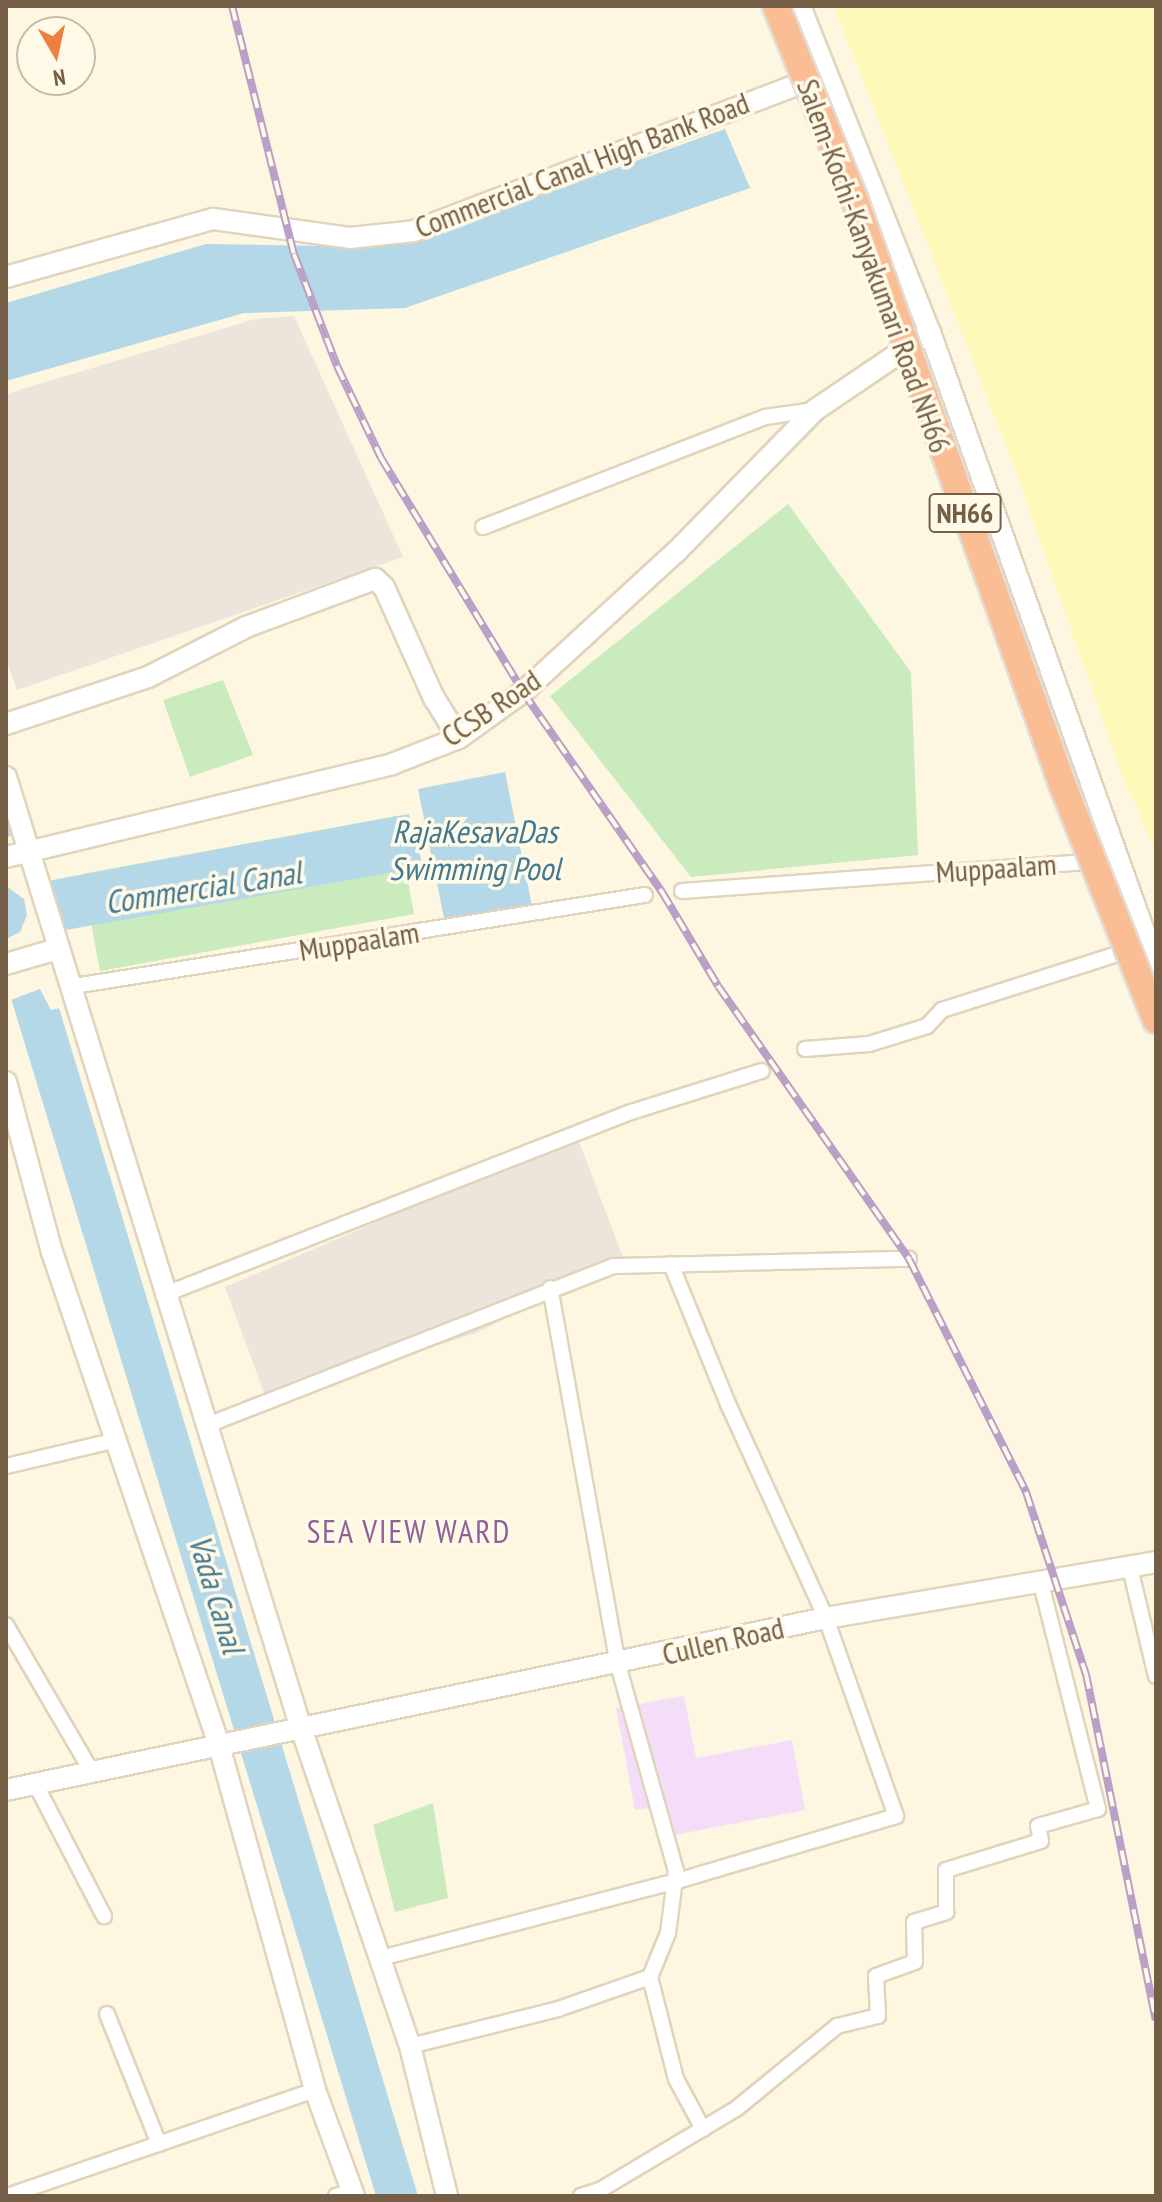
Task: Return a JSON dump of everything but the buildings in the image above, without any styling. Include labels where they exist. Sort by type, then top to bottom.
[{"type":"highway","name":"Salem-Kochi-Kanyakumari Road NH66","points":[[776,6],[855,201],[1063,786],[1156,1020]]},
{"type":"main road","points":[[800,6],[930,332],[1156,965]]},
{"type":"main road","name":"Commercial Canal High Bank Road","points":[[6,277],[213,219],[350,238],[414,231],[827,74]]},
{"type":"main road","name":"CCSB Road","points":[[19,855],[392,764],[459,738],[523,692],[570,649],[815,410],[930,332]]},
{"type":"main road","points":[[6,724],[148,677],[246,627],[375,579],[384,587],[434,698],[459,738]]},
{"type":"main road","points":[[6,777],[19,855],[37,883],[52,945],[74,986],[163,1295],[295,1726],[381,1958],[410,2046],[447,2196]]},
{"type":"main road","points":[[6,964],[52,945]]},
{"type":"main road","points":[[6,1082],[52,1252],[219,1742],[315,2090],[347,2194]]},
{"type":"main road","name":"Cullen Road","points":[[219,1742],[618,1665],[826,1618],[1156,1562]]},
{"type":"main road","points":[[6,1790],[219,1742]]},
{"type":"street","points":[[483,527],[765,417],[815,410]]},
{"type":"street","name":"Muppaalam","points":[[682,891],[1118,859]]},
{"type":"street","name":"Muppaalam","points":[[74,986],[645,895]]},
{"type":"street","points":[[805,1049],[869,1044],[927,1026],[942,1010],[994,990],[1148,944]]},
{"type":"street","points":[[163,1295],[631,1112],[762,1071]]},
{"type":"street","points":[[205,1426],[550,1288],[613,1266],[909,1259]]},
{"type":"street","points":[[381,1958],[677,1881],[896,1816],[826,1618],[747,1447],[671,1264]]},
{"type":"street","points":[[550,1288],[618,1665],[677,1881],[669,1898],[668,1933],[651,1971],[676,2079],[703,2129]]},
{"type":"street","points":[[6,1466],[117,1440]]},
{"type":"street","points":[[1130,1568],[1156,1676]]},
{"type":"street","points":[[581,2196],[600,2190],[762,2091],[837,2026],[878,2016],[876,1976],[915,1962],[914,1922],[946,1912],[946,1870],[1041,1841],[1038,1826],[1098,1809],[1041,1583]]},
{"type":"street","points":[[6,1625],[92,1772]]},
{"type":"street","points":[[36,1785],[104,1916]]},
{"type":"street","points":[[410,2046],[558,2009],[651,1971]]},
{"type":"street","points":[[107,2014],[159,2144]]},
{"type":"street","points":[[7,2196],[38,2192],[159,2144],[315,2090]]},
{"type":"shaded area","points":[[294,316],[403,557],[17,690],[6,659],[6,394],[255,319]]},
{"type":"shaded area","points":[[577,1136],[624,1260],[476,1333],[305,1388],[270,1409],[225,1287]]},
{"type":"shaded area","points":[[684,1696],[696,1758],[792,1740],[805,1810],[664,1837],[658,1806],[635,1810],[616,1708]]},
{"type":"green space","points":[[788,504],[911,672],[918,855],[691,877],[550,696]]},
{"type":"green space","points":[[223,680],[253,755],[190,777],[163,700]]},
{"type":"green space","points":[[396,816],[414,914],[100,971],[82,874]]},
{"type":"green space","points":[[433,1803],[448,1898],[395,1912],[373,1825]]},
{"type":"sand","points":[[834,6],[1156,6],[1156,851],[1122,776],[1016,471]]},
{"type":"water","points":[[725,129],[750,188],[405,308],[244,313],[6,381],[6,303],[206,244],[378,247],[411,242]]},
{"type":"water","name":"RajaKesavaDas Swimming Pool","points":[[505,772],[533,911],[446,928],[418,789]]},
{"type":"water","points":[[6,799],[31,884],[409,814],[423,867],[37,935],[418,2196],[376,2196],[6,982]]},
{"type":"pier","points":[[20,833],[34,880],[50,877],[64,934],[42,937],[64,1007],[51,1010],[40,989],[8,1001],[6,995],[6,939],[20,932],[27,915],[24,899],[6,886],[6,842],[9,836]]},
{"type":"railway","points":[[232,6],[294,254],[337,366],[381,458],[523,692],[662,892],[718,986],[909,1259],[1026,1492],[1086,1674],[1156,2020]]},
{"type":"district","name":"SEA VIEW WARD","points":[[409,1531]]},
{"type":"water label","name":"Commercial Canal","points":[[203,887]]},
{"type":"water label","name":"Vada Canal","points":[[217,1594]]}]
